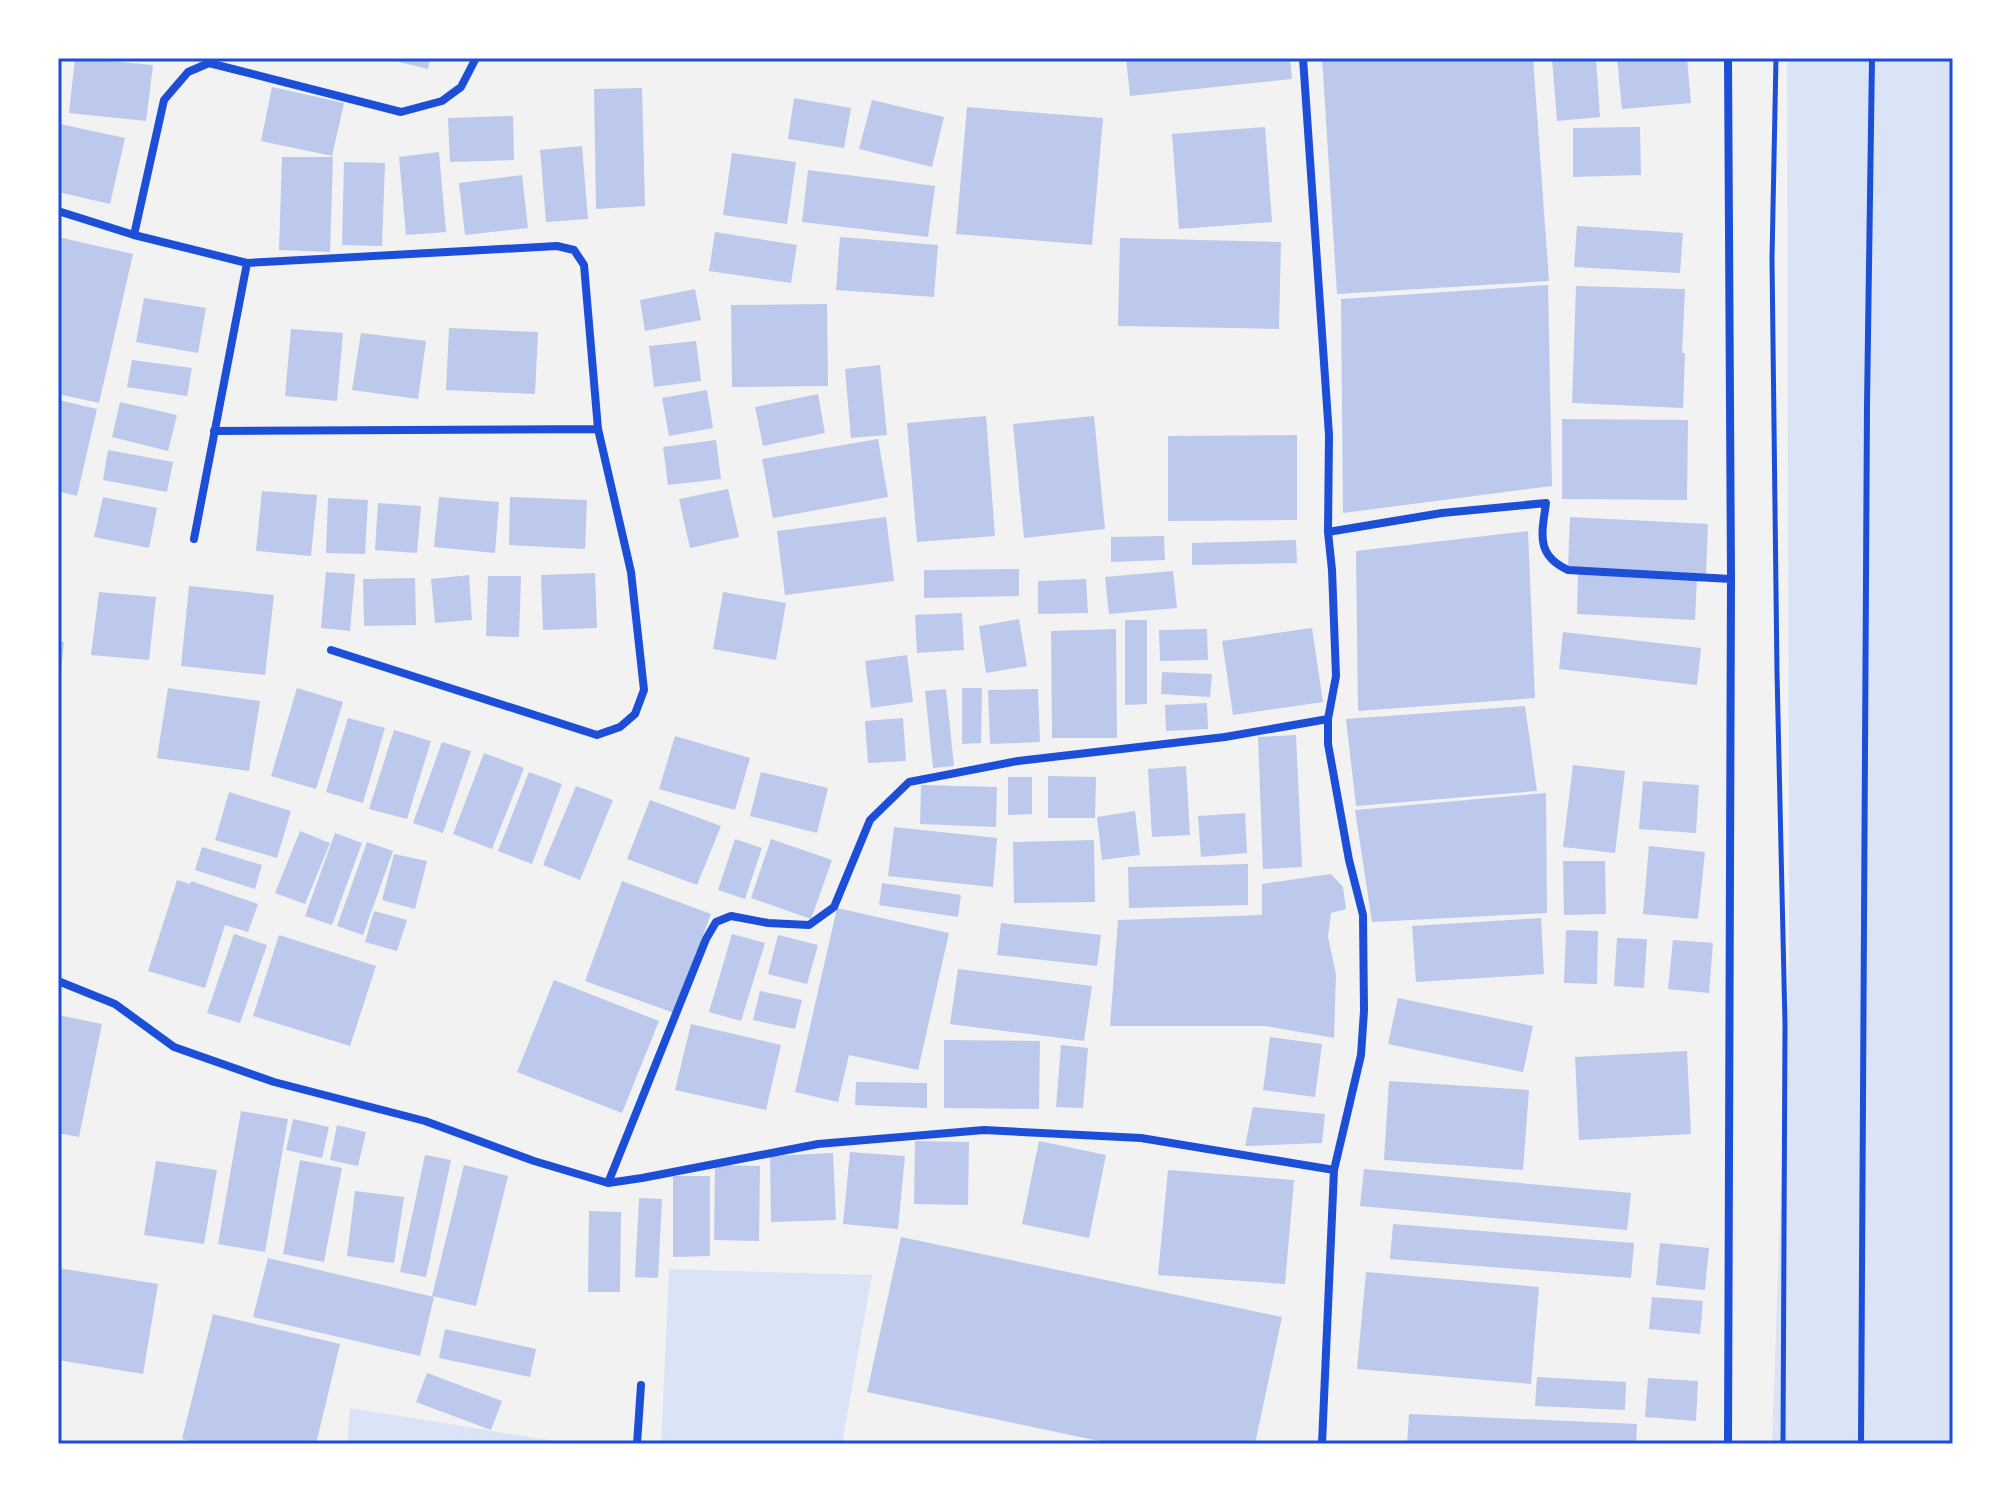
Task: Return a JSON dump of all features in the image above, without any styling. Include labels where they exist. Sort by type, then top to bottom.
[{"type":"street","points":[[134,235],[164,100],[188,72],[209,63],[401,112],[442,101],[461,87],[476,58]]},
{"type":"street","points":[[1303,58],[1329,435],[1328,532],[1336,676],[1328,719],[1328,744],[1349,860],[1363,915],[1361,1055],[1334,1170],[1322,1444]]},
{"type":"street","points":[[1728,58],[1731,579],[1728,1444]]},
{"type":"street","points":[[58,211],[134,235],[247,263],[557,246],[574,250],[584,265],[598,429],[631,572],[644,690],[635,714],[620,727],[597,735],[331,650]]},
{"type":"street","points":[[194,539],[247,263]]},
{"type":"street","points":[[214,431],[598,429]]},
{"type":"street","points":[[1328,532],[1442,513],[1546,503],[1541,539],[1546,553],[1556,565],[1568,570],[1731,579]]},
{"type":"street","points":[[608,1183],[706,939],[716,922],[731,916],[768,923],[809,925],[834,907],[870,820],[909,782],[1018,761],[1225,737],[1328,719]]},
{"type":"street","points":[[58,981],[115,1004],[174,1047],[274,1082],[425,1121],[534,1161],[608,1183],[818,1144],[984,1130],[1141,1138],[1334,1170]]},
{"type":"street","points":[[637,1444],[641,1385]]},
{"type":"lane","points":[[1861,1444],[1872,58]]},
{"type":"path","points":[[1776,58],[1772,259],[1785,1024],[1783,1444]]},
{"type":"shaded area","points":[[1787,58],[1953,58],[1953,1444],[1772,1444],[1789,959]]},
{"type":"shaded area","points":[[669,1269],[872,1275],[842,1444],[661,1444]]},
{"type":"shaded area","points":[[350,1408],[573,1444],[347,1444]]},
{"type":"building","points":[[75,58],[153,65],[146,121],[69,113]]},
{"type":"building","points":[[383,58],[430,58],[428,69]]},
{"type":"building","points":[[1126,58],[1290,58],[1292,79],[1130,96]]},
{"type":"building","points":[[1322,58],[1533,58],[1549,281],[1337,294]]},
{"type":"building","points":[[1552,58],[1596,58],[1600,117],[1557,121]]},
{"type":"building","points":[[1617,58],[1687,58],[1691,103],[1622,109]]},
{"type":"building","points":[[272,87],[344,103],[332,156],[261,141]]},
{"type":"building","points":[[642,88],[645,206],[596,209],[594,89]]},
{"type":"building","points":[[794,98],[851,108],[844,148],[788,139]]},
{"type":"building","points":[[872,100],[944,117],[932,167],[859,149]]},
{"type":"building","points":[[967,107],[1103,118],[1092,245],[956,234]]},
{"type":"building","points":[[513,116],[514,160],[450,162],[448,118]]},
{"type":"building","points":[[60,124],[125,138],[110,204],[58,192]]},
{"type":"building","points":[[1265,127],[1272,222],[1179,229],[1172,134]]},
{"type":"building","points":[[1640,127],[1641,175],[1573,177],[1573,128]]},
{"type":"building","points":[[582,146],[588,219],[546,222],[540,150]]},
{"type":"building","points":[[439,152],[446,232],[406,235],[399,157]]},
{"type":"building","points":[[732,153],[796,162],[787,224],[723,215]]},
{"type":"building","points":[[282,157],[333,157],[330,252],[279,250]]},
{"type":"building","points":[[344,162],[385,163],[382,246],[342,245]]},
{"type":"building","points":[[808,170],[935,186],[928,237],[802,222]]},
{"type":"building","points":[[522,175],[528,228],[465,235],[459,183]]},
{"type":"building","points":[[1577,226],[1683,233],[1680,273],[1574,267]]},
{"type":"building","points":[[715,232],[797,245],[791,283],[709,271]]},
{"type":"building","points":[[58,237],[133,254],[99,403],[58,394]]},
{"type":"building","points":[[840,237],[938,245],[934,297],[836,290]]},
{"type":"building","points":[[1120,238],[1281,242],[1279,329],[1118,326]]},
{"type":"building","points":[[1548,285],[1552,486],[1343,513],[1341,299]]},
{"type":"building","points":[[1576,286],[1685,289],[1683,408],[1572,403]]},
{"type":"building","points":[[695,289],[701,320],[645,331],[640,300]]},
{"type":"building","points":[[144,298],[206,308],[198,353],[136,342]]},
{"type":"building","points":[[827,304],[828,386],[732,387],[731,305]]},
{"type":"building","points":[[449,328],[538,332],[535,394],[446,390]]},
{"type":"building","points":[[291,329],[343,333],[337,401],[285,396]]},
{"type":"building","points":[[361,333],[426,341],[418,399],[352,390]]},
{"type":"building","points":[[696,341],[701,381],[654,387],[649,346]]},
{"type":"building","points":[[132,360],[192,368],[187,396],[127,387]]},
{"type":"building","points":[[880,365],[887,435],[851,438],[845,369]]},
{"type":"building","points":[[707,390],[713,428],[669,436],[662,398]]},
{"type":"building","points":[[818,394],[825,433],[763,446],[755,407]]},
{"type":"building","points":[[58,400],[97,409],[77,496],[58,491]]},
{"type":"building","points":[[120,402],[177,415],[168,451],[112,437]]},
{"type":"building","points":[[986,416],[995,536],[917,542],[907,423]]},
{"type":"building","points":[[1094,416],[1105,529],[1024,538],[1013,424]]},
{"type":"building","points":[[1562,419],[1688,420],[1687,500],[1562,499]]},
{"type":"building","points":[[1297,435],[1297,520],[1168,521],[1168,436]]},
{"type":"building","points":[[878,439],[888,497],[773,518],[762,459]]},
{"type":"building","points":[[716,440],[721,479],[668,485],[663,447]]},
{"type":"building","points":[[108,450],[173,462],[167,492],[103,480]]},
{"type":"building","points":[[728,489],[739,537],[690,548],[679,499]]},
{"type":"building","points":[[262,491],[317,495],[311,556],[256,551]]},
{"type":"building","points":[[103,497],[157,508],[149,548],[94,537]]},
{"type":"building","points":[[439,497],[499,502],[495,553],[434,547]]},
{"type":"building","points":[[510,497],[587,500],[585,549],[509,545]]},
{"type":"building","points":[[328,498],[368,500],[365,554],[326,553]]},
{"type":"building","points":[[378,503],[421,506],[417,553],[375,550]]},
{"type":"building","points":[[886,517],[894,581],[785,595],[777,531]]},
{"type":"building","points":[[1570,517],[1708,524],[1706,574],[1568,567]]},
{"type":"building","points":[[1528,531],[1535,698],[1358,711],[1356,551]]},
{"type":"building","points":[[1164,536],[1165,560],[1111,562],[1111,537]]},
{"type":"building","points":[[1296,540],[1297,563],[1192,565],[1192,543]]},
{"type":"building","points":[[1019,569],[1019,596],[924,598],[924,570]]},
{"type":"building","points":[[1173,571],[1177,608],[1109,614],[1105,577]]},
{"type":"building","points":[[326,572],[355,574],[350,631],[321,628]]},
{"type":"building","points":[[1578,572],[1697,577],[1695,620],[1577,614]]},
{"type":"building","points":[[595,573],[597,628],[543,630],[541,575]]},
{"type":"building","points":[[469,575],[472,620],[435,623],[431,579]]},
{"type":"building","points":[[488,576],[521,576],[519,637],[486,636]]},
{"type":"building","points":[[415,578],[416,625],[364,626],[363,579]]},
{"type":"building","points":[[1086,579],[1088,613],[1038,614],[1038,581]]},
{"type":"building","points":[[189,586],[274,595],[265,675],[181,666]]},
{"type":"building","points":[[99,592],[156,597],[149,660],[91,655]]},
{"type":"building","points":[[723,592],[786,603],[776,660],[713,649]]},
{"type":"building","points":[[962,613],[964,650],[917,653],[915,615]]},
{"type":"building","points":[[1019,619],[1027,666],[986,673],[979,626]]},
{"type":"building","points":[[1125,620],[1147,620],[1147,704],[1125,705]]},
{"type":"building","points":[[1312,628],[1323,702],[1233,715],[1222,641]]},
{"type":"building","points":[[1116,629],[1117,738],[1052,738],[1051,631]]},
{"type":"building","points":[[1207,629],[1208,660],[1160,661],[1159,630]]},
{"type":"building","points":[[1563,632],[1701,648],[1697,685],[1559,669]]},
{"type":"building","points":[[58,642],[64,642],[60,681],[58,681]]},
{"type":"building","points":[[907,655],[913,702],[871,708],[865,661]]},
{"type":"building","points":[[1162,672],[1212,674],[1210,697],[1161,694]]},
{"type":"building","points":[[168,688],[260,701],[249,771],[157,758]]},
{"type":"building","points":[[297,688],[343,702],[316,789],[271,776]]},
{"type":"building","points":[[962,688],[982,688],[981,743],[962,744]]},
{"type":"building","points":[[946,689],[954,766],[933,768],[925,691]]},
{"type":"building","points":[[1038,689],[1040,742],[990,744],[988,690]]},
{"type":"building","points":[[1207,703],[1208,729],[1166,731],[1165,705]]},
{"type":"building","points":[[1525,706],[1537,791],[1356,806],[1346,719]]},
{"type":"building","points":[[348,718],[385,728],[363,803],[326,792]]},
{"type":"building","points":[[903,718],[906,761],[868,763],[865,721]]},
{"type":"building","points":[[394,730],[431,741],[407,819],[369,809]]},
{"type":"building","points":[[1296,735],[1302,867],[1263,869],[1258,737]]},
{"type":"building","points":[[675,736],[750,758],[735,810],[659,789]]},
{"type":"building","points":[[442,742],[471,751],[443,833],[413,823]]},
{"type":"building","points":[[484,753],[524,768],[492,849],[453,834]]},
{"type":"building","points":[[1573,765],[1625,771],[1615,853],[1563,847]]},
{"type":"building","points":[[1186,766],[1190,835],[1152,837],[1148,769]]},
{"type":"building","points":[[529,772],[562,784],[532,864],[498,851]]},
{"type":"building","points":[[761,772],[828,788],[817,833],[750,816]]},
{"type":"building","points":[[1048,776],[1096,777],[1095,818],[1048,818]]},
{"type":"building","points":[[1008,777],[1032,777],[1032,814],[1008,815]]},
{"type":"building","points":[[1643,781],[1699,785],[1696,833],[1639,829]]},
{"type":"building","points":[[921,785],[997,787],[996,827],[920,824]]},
{"type":"building","points":[[576,786],[613,800],[580,880],[543,865]]},
{"type":"building","points":[[229,792],[291,811],[277,858],[215,840]]},
{"type":"building","points":[[1546,793],[1547,913],[1372,922],[1355,810]]},
{"type":"building","points":[[650,800],[721,826],[697,885],[627,859]]},
{"type":"building","points":[[1135,811],[1140,855],[1102,860],[1097,817]]},
{"type":"building","points":[[1245,813],[1247,853],[1201,857],[1198,816]]},
{"type":"building","points":[[894,827],[997,838],[993,887],[888,876]]},
{"type":"building","points":[[300,831],[330,843],[305,904],[275,893]]},
{"type":"building","points":[[335,833],[362,843],[332,925],[305,916]]},
{"type":"building","points":[[735,839],[762,848],[745,899],[718,890]]},
{"type":"building","points":[[771,839],[832,860],[811,919],[751,898]]},
{"type":"building","points":[[1094,840],[1095,902],[1014,903],[1013,842]]},
{"type":"building","points":[[367,842],[393,851],[363,935],[337,926]]},
{"type":"building","points":[[1649,846],[1705,852],[1698,919],[1643,914]]},
{"type":"building","points":[[202,847],[262,865],[255,889],[195,870]]},
{"type":"building","points":[[394,854],[427,861],[415,909],[382,900]]},
{"type":"building","points":[[1563,861],[1605,861],[1606,914],[1564,915]]},
{"type":"building","points":[[1248,864],[1248,905],[1129,908],[1128,867]]},
{"type":"building","points":[[1331,874],[1343,887],[1346,909],[1331,913],[1328,937],[1336,974],[1334,1038],[1265,1026],[1110,1026],[1118,920],[1262,915],[1262,884]]},
{"type":"building","points":[[177,880],[190,884],[191,881],[258,904],[248,932],[225,925],[205,988],[148,971]]},
{"type":"building","points":[[622,881],[711,914],[674,1013],[585,981]]},
{"type":"building","points":[[882,883],[961,895],[958,917],[879,905]]},
{"type":"building","points":[[837,908],[949,933],[918,1070],[849,1055],[838,1102],[795,1092]]},
{"type":"building","points":[[374,911],[407,920],[397,951],[365,942]]},
{"type":"building","points":[[1541,918],[1544,974],[1416,982],[1412,926]]},
{"type":"building","points":[[1001,923],[1101,935],[1097,966],[997,955]]},
{"type":"building","points":[[1566,930],[1598,931],[1597,984],[1564,983]]},
{"type":"building","points":[[234,934],[267,945],[240,1023],[207,1013]]},
{"type":"building","points":[[732,934],[765,943],[741,1021],[709,1012]]},
{"type":"building","points":[[279,935],[376,966],[350,1046],[253,1016]]},
{"type":"building","points":[[778,935],[818,945],[807,984],[768,974]]},
{"type":"building","points":[[1617,938],[1647,939],[1644,988],[1614,986]]},
{"type":"building","points":[[1673,940],[1713,943],[1709,993],[1668,989]]},
{"type":"building","points":[[958,969],[1092,986],[1084,1041],[950,1024]]},
{"type":"building","points":[[554,980],[659,1021],[622,1113],[517,1072]]},
{"type":"building","points":[[760,991],[802,1000],[795,1029],[753,1020]]},
{"type":"building","points":[[1398,998],[1533,1026],[1523,1072],[1388,1044]]},
{"type":"building","points":[[58,1015],[102,1024],[79,1137],[58,1133]]},
{"type":"building","points":[[691,1024],[781,1045],[766,1110],[675,1090]]},
{"type":"building","points":[[1270,1037],[1322,1044],[1315,1097],[1263,1090]]},
{"type":"building","points":[[944,1040],[1040,1041],[1039,1109],[944,1108]]},
{"type":"building","points":[[1061,1045],[1088,1048],[1083,1108],[1056,1107]]},
{"type":"building","points":[[1687,1051],[1691,1134],[1579,1140],[1575,1057]]},
{"type":"building","points":[[1389,1081],[1529,1090],[1523,1170],[1384,1160]]},
{"type":"building","points":[[856,1082],[927,1083],[927,1108],[855,1105]]},
{"type":"building","points":[[1253,1107],[1325,1114],[1322,1143],[1245,1146]]},
{"type":"building","points":[[241,1111],[288,1119],[265,1252],[218,1244]]},
{"type":"building","points":[[293,1119],[329,1127],[322,1158],[286,1150]]},
{"type":"building","points":[[337,1125],[366,1132],[358,1166],[330,1160]]},
{"type":"building","points":[[915,1141],[969,1142],[968,1205],[914,1204]]},
{"type":"building","points":[[1039,1141],[1106,1155],[1089,1238],[1022,1224]]},
{"type":"building","points":[[850,1152],[905,1156],[898,1229],[843,1224]]},
{"type":"building","points":[[833,1153],[836,1220],[771,1222],[770,1156]]},
{"type":"building","points":[[425,1155],[451,1160],[426,1277],[400,1272]]},
{"type":"building","points":[[300,1160],[342,1168],[324,1262],[283,1254]]},
{"type":"building","points":[[156,1161],[217,1170],[204,1244],[144,1235]]},
{"type":"building","points":[[464,1165],[508,1176],[476,1306],[432,1296]]},
{"type":"building","points":[[715,1165],[760,1166],[759,1241],[714,1240]]},
{"type":"building","points":[[1364,1169],[1631,1193],[1627,1230],[1360,1206]]},
{"type":"building","points":[[1168,1170],[1294,1180],[1285,1284],[1158,1275]]},
{"type":"building","points":[[673,1176],[710,1176],[710,1256],[673,1257]]},
{"type":"building","points":[[355,1191],[404,1197],[394,1263],[347,1256]]},
{"type":"building","points":[[639,1198],[662,1199],[658,1278],[635,1277]]},
{"type":"building","points":[[589,1211],[621,1212],[620,1292],[588,1292]]},
{"type":"building","points":[[1393,1224],[1634,1243],[1631,1278],[1390,1259]]},
{"type":"building","points":[[901,1237],[1282,1317],[1255,1444],[1113,1444],[867,1392]]},
{"type":"building","points":[[1660,1243],[1709,1248],[1705,1290],[1656,1285]]},
{"type":"building","points":[[268,1258],[434,1297],[420,1356],[253,1317]]},
{"type":"building","points":[[58,1268],[158,1284],[143,1374],[58,1360]]},
{"type":"building","points":[[1366,1272],[1539,1287],[1531,1384],[1357,1369]]},
{"type":"building","points":[[1652,1297],[1703,1301],[1700,1334],[1649,1329]]},
{"type":"building","points":[[213,1314],[340,1344],[316,1444],[204,1444],[182,1439]]},
{"type":"building","points":[[445,1329],[536,1349],[530,1377],[439,1358]]},
{"type":"building","points":[[427,1373],[502,1401],[491,1430],[416,1402]]},
{"type":"building","points":[[1537,1377],[1626,1382],[1625,1410],[1535,1406]]},
{"type":"building","points":[[1648,1378],[1698,1381],[1696,1421],[1645,1417]]},
{"type":"building","points":[[1409,1414],[1637,1424],[1636,1444],[1407,1444]]}]
